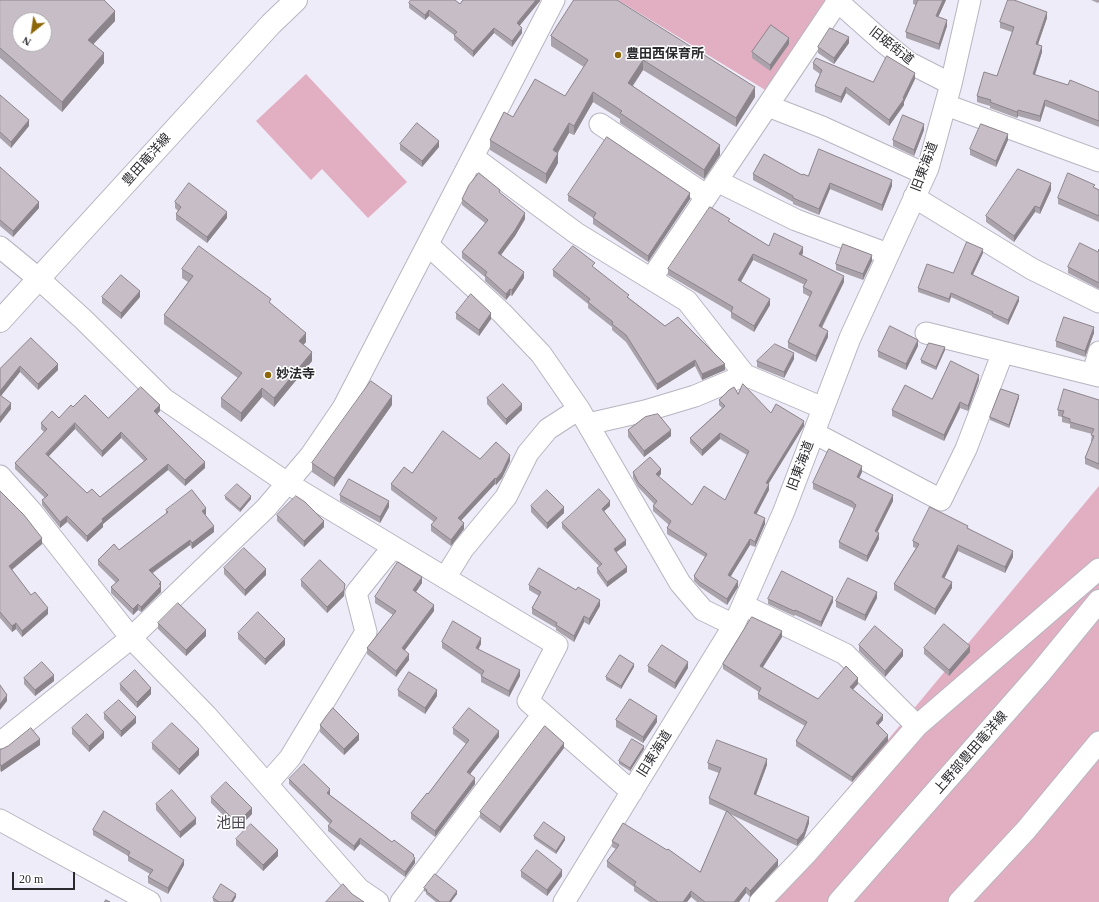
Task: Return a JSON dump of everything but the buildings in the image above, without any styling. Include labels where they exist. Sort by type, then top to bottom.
[{"type":"main road","name":"豊田竜洋線","points":[[0,321],[271,24],[296,0]]},
{"type":"main road","name":"上野部豊田竜洋線","points":[[839,902],[1040,673],[1099,601]]},
{"type":"street","points":[[1,740],[131,638],[266,508],[311,456],[343,408],[554,0]]},
{"type":"street","name":"旧東海道","points":[[564,902],[734,625],[784,511],[850,338],[925,174],[946,105],[970,0]]},
{"type":"street","points":[[651,279],[837,1]]},
{"type":"street","name":"旧姫街道","points":[[837,1],[908,62],[951,84]]},
{"type":"street","points":[[946,105],[1099,161]]},
{"type":"street","points":[[768,106],[822,127],[925,174]]},
{"type":"street","points":[[600,124],[712,189],[888,254]]},
{"type":"street","points":[[473,157],[576,233],[687,302],[745,375],[823,408]]},
{"type":"street","points":[[914,196],[1032,269],[1099,302]]},
{"type":"street","points":[[428,245],[502,313],[541,354],[584,416],[680,583],[703,610],[734,625]]},
{"type":"street","points":[[0,247],[39,279],[84,320],[164,399],[287,483],[557,645],[528,701],[632,792]]},
{"type":"street","points":[[926,333],[1096,375],[1099,352]]},
{"type":"street","points":[[814,433],[941,500],[966,449],[1003,352]]},
{"type":"street","points":[[445,578],[463,549],[506,497],[528,453],[548,429],[584,416],[645,411],[695,396],[745,375]]},
{"type":"street","points":[[0,476],[32,512],[131,638],[206,715],[358,889],[378,902]]},
{"type":"street","points":[[267,784],[290,758],[366,632],[356,593],[393,547]]},
{"type":"street","points":[[760,902],[805,855],[917,726],[1099,569]]},
{"type":"street","points":[[743,605],[845,654],[917,726]]},
{"type":"street","points":[[401,902],[543,714]]},
{"type":"street","points":[[959,902],[1026,830],[1099,742]]},
{"type":"street","points":[[0,820],[150,902]]},
{"type":"shaded area","points":[[618,0],[836,0],[775,96]]},
{"type":"shaded area","points":[[306,74],[407,182],[368,218],[322,169],[311,180],[256,121]]},
{"type":"shaded area","points":[[1099,486],[1099,902],[753,902]]},
{"type":"place","name":"豊田西保育所","points":[[618,55]]},
{"type":"place","name":"妙法寺","points":[[268,375]]},
{"type":"district","name":"池田","points":[[231,824]]}]
